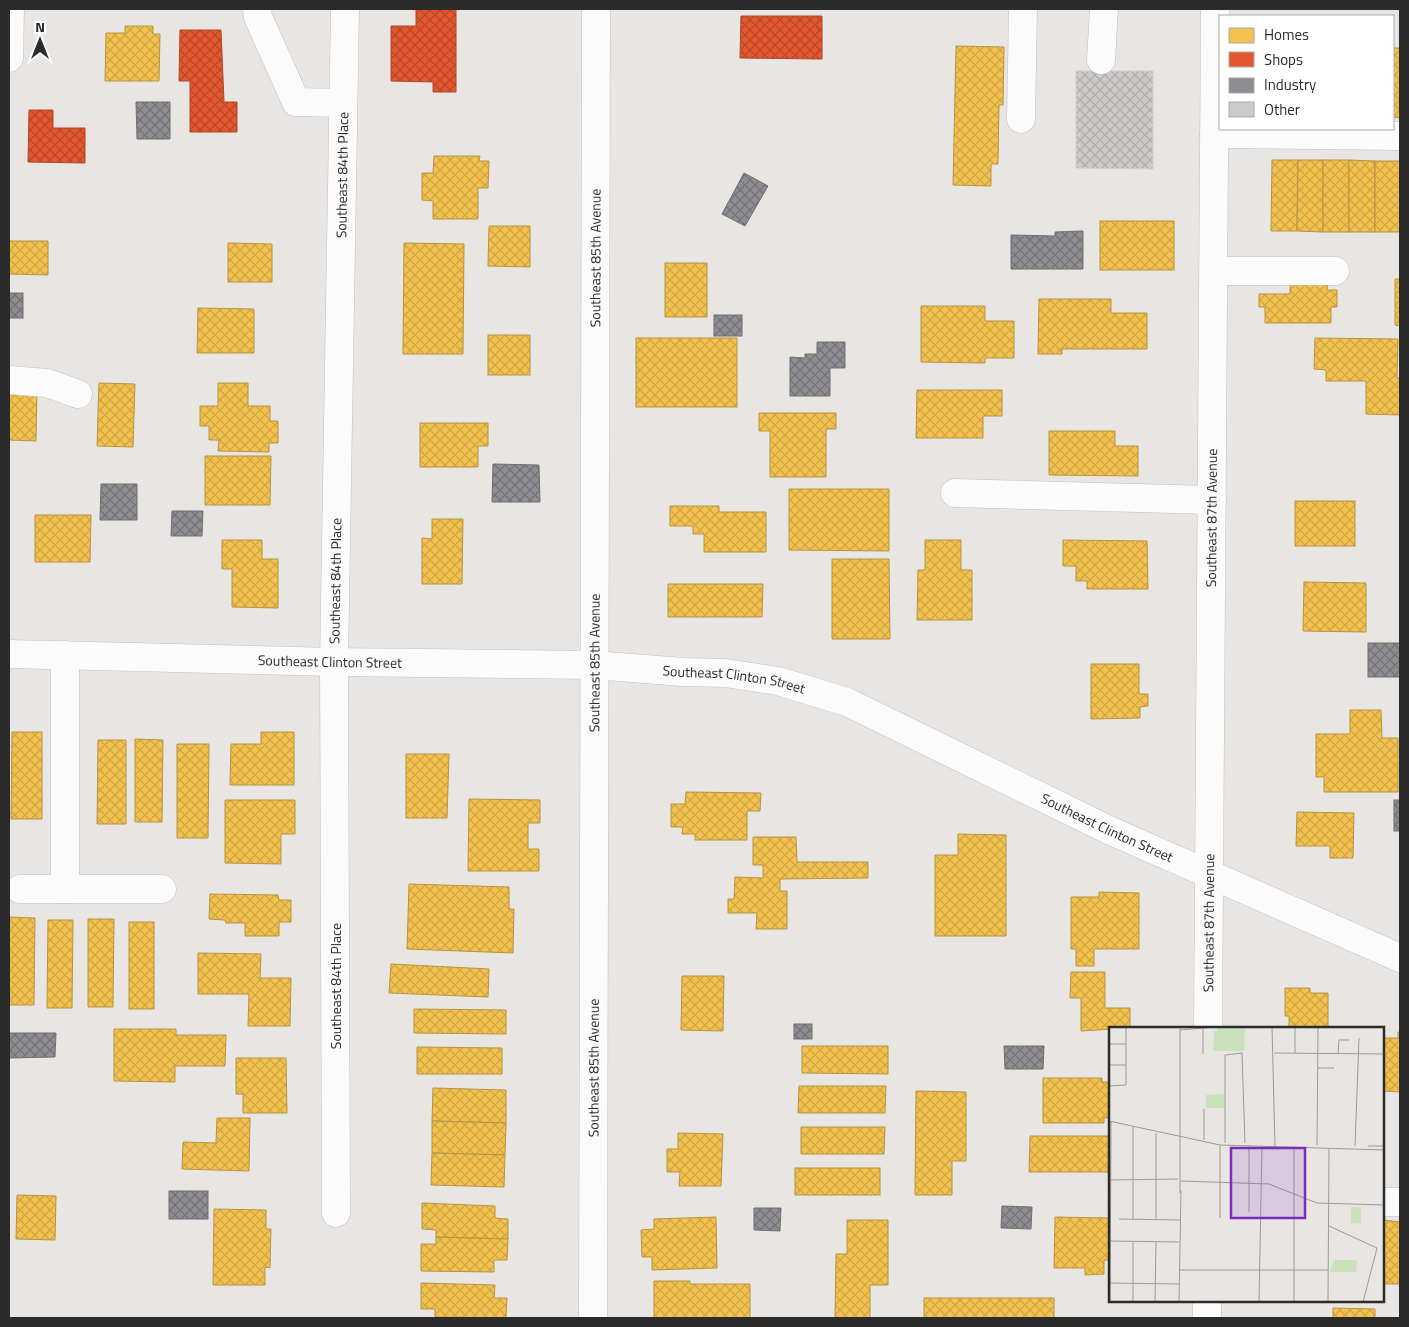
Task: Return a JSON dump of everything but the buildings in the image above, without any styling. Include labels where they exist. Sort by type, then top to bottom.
[{"type":"street","points":[[9,58],[10,9]]},
{"type":"street","points":[[257,9],[258,17],[296,102],[343,103]]},
{"type":"street","name":"Southeast 84th Place","points":[[336,1213],[334,662],[345,9]]},
{"type":"street","name":"Southeast 85th Avenue","points":[[592,1318],[596,9]]},
{"type":"street","points":[[1021,119],[1023,9]]},
{"type":"street","points":[[1101,60],[1104,9]]},
{"type":"street","name":"Southeast 87th Avenue","points":[[1208,1027],[1215,9]]},
{"type":"street","points":[[1214,134],[1400,136]]},
{"type":"street","points":[[1214,271],[1335,271]]},
{"type":"street","points":[[9,380],[47,384],[78,394]]},
{"type":"street","points":[[955,493],[1212,500]]},
{"type":"street","name":"Southeast Clinton Street","points":[[9,654],[334,662],[594,665],[683,672],[725,673],[778,681],[847,702],[1111,832],[1400,958]]},
{"type":"street","points":[[65,655],[65,889]]},
{"type":"street","points":[[20,889],[162,889]]},
{"type":"street","points":[[1384,1202],[1400,1202]]},
{"type":"street","points":[[1207,1318],[1208,1302]]}]
